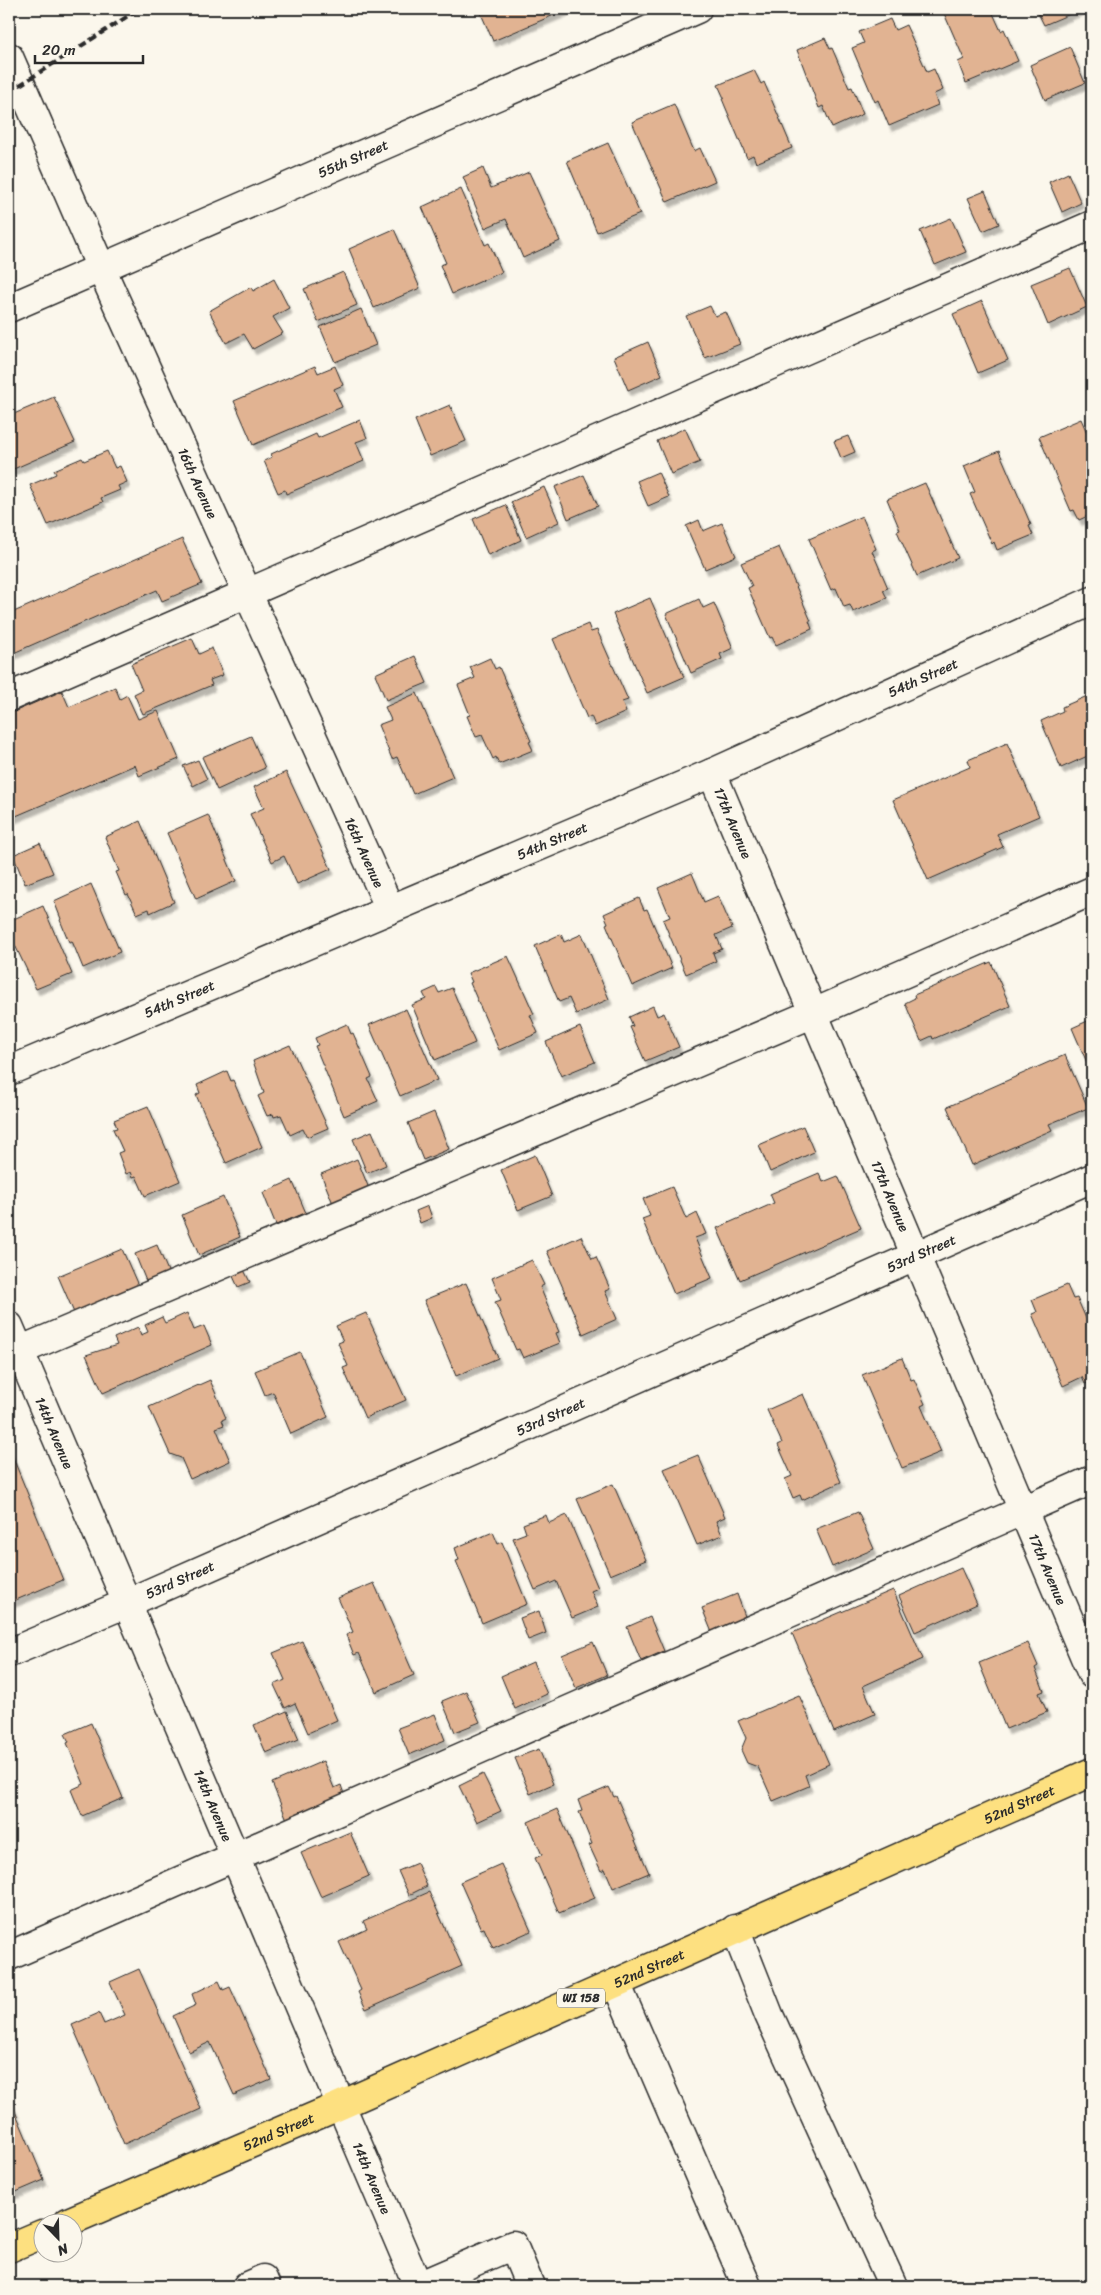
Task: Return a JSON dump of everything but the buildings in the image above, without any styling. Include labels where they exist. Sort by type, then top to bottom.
[{"type":"main road","name":"52nd Street","points":[[82,2216],[340,2105],[1092,1772]]},
{"type":"main road","points":[[9,2248],[32,2238]]},
{"type":"street","name":"55th Street","points":[[9,308],[695,9]]},
{"type":"street","name":"16th Avenue","points":[[9,57],[100,268],[390,909]]},
{"type":"street","points":[[9,697],[1092,225]]},
{"type":"street","name":"54th Street","points":[[9,1071],[712,773],[1092,601]]},
{"type":"street","name":"17th Avenue","points":[[712,773],[917,1255],[1092,1674]]},
{"type":"street","points":[[20,1350],[814,1013],[1092,891]]},
{"type":"street","name":"53rd Street","points":[[9,1653],[127,1604],[1092,1178]]},
{"type":"street","name":"14th Avenue","points":[[9,1326],[234,1858],[418,2286]]},
{"type":"street","points":[[9,1956],[1092,1480]]},
{"type":"street","points":[[735,1929],[768,2015],[893,2286]]},
{"type":"street","points":[[616,1983],[747,2286]]},
{"type":"street","points":[[418,2286],[513,2246],[530,2286]]},
{"type":"street","points":[[247,2286],[263,2279],[266,2286]]},
{"type":"railway","points":[[9,92],[139,9]]}]
